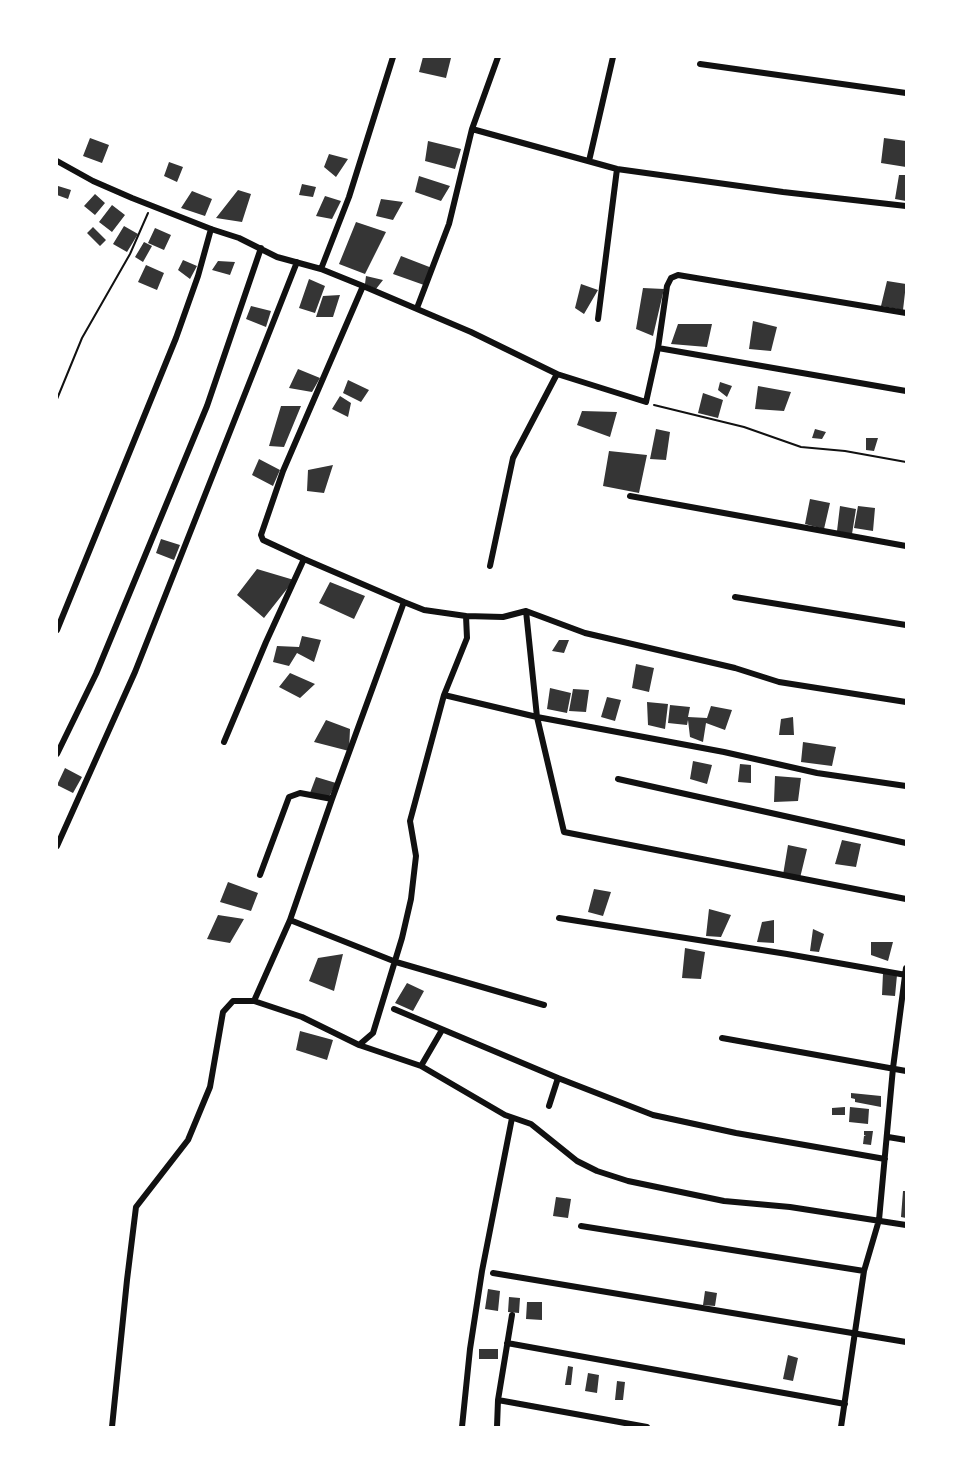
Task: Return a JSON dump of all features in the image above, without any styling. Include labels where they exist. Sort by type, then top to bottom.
[{"type":"street","points":[[321,269],[349,196],[393,57]]},
{"type":"street","points":[[417,308],[449,224],[472,129],[498,57]]},
{"type":"street","points":[[589,161],[613,57]]},
{"type":"street","points":[[699,64],[906,93]]},
{"type":"street","points":[[472,129],[617,169],[906,206]]},
{"type":"street","points":[[57,161],[93,181],[151,205],[417,308],[513,351],[556,374],[646,402],[658,348],[667,286],[670,278],[678,275],[906,313]]},
{"type":"street","points":[[598,319],[617,169]]},
{"type":"street","points":[[57,630],[176,338],[212,229]]},
{"type":"street","points":[[57,753],[96,674],[207,406],[261,248]]},
{"type":"street","points":[[57,846],[135,672],[297,262]]},
{"type":"street","points":[[363,286],[283,471],[263,528],[261,535],[263,540],[424,610],[466,616],[503,617],[526,611],[585,633],[735,668],[779,682],[906,702]]},
{"type":"street","points":[[658,348],[906,391]]},
{"type":"street","points":[[490,566],[513,458],[556,374]]},
{"type":"street","points":[[630,496],[906,546]]},
{"type":"street","points":[[224,742],[304,559]]},
{"type":"street","points":[[735,597],[906,625]]},
{"type":"street","points":[[254,1001],[290,920],[404,602]]},
{"type":"street","points":[[526,611],[537,717],[564,832],[906,899]]},
{"type":"street","points":[[359,1045],[373,1033],[396,962],[411,899],[416,856],[410,821],[444,695],[467,638],[466,616]]},
{"type":"street","points":[[444,695],[537,717],[724,752],[817,773],[906,786]]},
{"type":"street","points":[[618,778],[906,843]]},
{"type":"street","points":[[260,875],[289,797],[300,793],[332,798]]},
{"type":"street","points":[[559,918],[906,972],[893,1068],[879,1220],[864,1271],[841,1427]]},
{"type":"street","points":[[290,920],[396,962],[544,1005]]},
{"type":"street","points":[[112,1427],[136,1208],[188,1140],[210,1087],[224,1012],[233,1001],[254,1001],[302,1017],[359,1045],[421,1066],[513,1118],[531,1124],[577,1161],[597,1171],[628,1181],[724,1201],[906,1225]]},
{"type":"street","points":[[394,1009],[558,1078],[653,1114],[736,1133],[885,1159]]},
{"type":"street","points":[[421,1066],[442,1030]]},
{"type":"street","points":[[722,1038],[906,1071]]},
{"type":"street","points":[[549,1106],[558,1078]]},
{"type":"street","points":[[462,1427],[470,1349],[482,1271],[513,1118]]},
{"type":"street","points":[[888,1137],[906,1140]]},
{"type":"street","points":[[581,1226],[864,1271]]},
{"type":"street","points":[[493,1274],[906,1342]]},
{"type":"street","points":[[497,1427],[498,1400],[512,1315]]},
{"type":"street","points":[[507,1343],[845,1404]]},
{"type":"street","points":[[498,1400],[647,1427]]},
{"type":"path","points":[[57,399],[82,338],[130,254],[151,205]]},
{"type":"path","points":[[646,402],[744,427],[801,447],[845,451],[906,462]]},
{"type":"building","points":[[423,57],[451,58],[446,78],[419,72]]},
{"type":"building","points":[[90,138],[109,145],[102,163],[83,156]]},
{"type":"building","points":[[884,138],[906,141],[906,167],[881,163]]},
{"type":"building","points":[[428,141],[461,149],[455,169],[425,161]]},
{"type":"building","points":[[329,154],[348,159],[336,177],[324,167]]},
{"type":"building","points":[[169,162],[183,167],[177,182],[164,176]]},
{"type":"building","points":[[899,175],[906,175],[906,201],[895,199]]},
{"type":"building","points":[[419,176],[450,186],[441,201],[415,192]]},
{"type":"building","points":[[302,184],[316,187],[313,197],[299,195]]},
{"type":"building","points":[[58,186],[71,190],[68,199],[57,195]]},
{"type":"building","points":[[238,190],[251,194],[242,222],[216,218]]},
{"type":"building","points":[[192,191],[212,199],[205,216],[181,208]]},
{"type":"building","points":[[95,194],[105,203],[95,215],[84,206]]},
{"type":"building","points":[[325,196],[341,201],[332,219],[316,216]]},
{"type":"building","points":[[381,199],[403,202],[393,220],[376,216]]},
{"type":"building","points":[[112,205],[125,215],[112,232],[99,222]]},
{"type":"building","points":[[356,222],[386,232],[365,274],[339,264]]},
{"type":"building","points":[[124,226],[138,234],[127,252],[113,244]]},
{"type":"building","points":[[93,227],[106,240],[100,246],[87,233]]},
{"type":"building","points":[[155,228],[171,235],[164,250],[148,243]]},
{"type":"building","points":[[144,242],[152,246],[143,262],[135,257]]},
{"type":"building","points":[[401,256],[432,268],[424,285],[393,274]]},
{"type":"building","points":[[183,260],[197,266],[190,279],[178,270]]},
{"type":"building","points":[[218,261],[235,262],[230,275],[212,270]]},
{"type":"building","points":[[146,265],[164,273],[157,290],[138,282]]},
{"type":"building","points":[[366,276],[383,280],[376,289],[365,284]]},
{"type":"building","points":[[309,279],[325,286],[315,313],[299,308]]},
{"type":"building","points":[[887,281],[906,284],[903,310],[881,306]]},
{"type":"building","points":[[581,284],[598,290],[584,314],[575,308]]},
{"type":"building","points":[[643,288],[664,289],[653,336],[636,329]]},
{"type":"building","points":[[340,295],[333,317],[316,317],[323,296]]},
{"type":"building","points":[[251,306],[271,311],[266,327],[246,319]]},
{"type":"building","points":[[753,321],[777,327],[771,351],[749,349]]},
{"type":"building","points":[[678,324],[712,324],[707,347],[671,344]]},
{"type":"building","points":[[298,369],[320,378],[312,392],[289,388]]},
{"type":"building","points":[[348,380],[369,390],[361,402],[343,393]]},
{"type":"building","points":[[720,382],[732,386],[727,397],[718,390]]},
{"type":"building","points":[[758,386],[791,392],[784,411],[755,409]]},
{"type":"building","points":[[703,393],[723,400],[718,418],[698,413]]},
{"type":"building","points":[[340,396],[351,403],[348,417],[332,409]]},
{"type":"building","points":[[281,406],[301,406],[284,447],[269,446]]},
{"type":"building","points":[[582,411],[617,412],[610,437],[577,425]]},
{"type":"building","points":[[656,429],[670,432],[666,460],[650,459]]},
{"type":"building","points":[[815,429],[826,432],[822,439],[812,438]]},
{"type":"building","points":[[866,438],[878,438],[874,451],[866,450]]},
{"type":"building","points":[[609,451],[647,455],[639,493],[603,486]]},
{"type":"building","points":[[259,459],[280,470],[273,486],[252,475]]},
{"type":"building","points":[[333,465],[324,493],[307,491],[308,470]]},
{"type":"building","points":[[810,499],[830,503],[824,529],[805,524]]},
{"type":"building","points":[[840,506],[856,509],[852,534],[837,531]]},
{"type":"building","points":[[858,506],[875,508],[873,531],[854,528]]},
{"type":"building","points":[[161,539],[180,545],[174,560],[156,553]]},
{"type":"building","points":[[257,569],[294,580],[264,618],[237,595]]},
{"type":"building","points":[[330,582],[365,596],[354,619],[319,603]]},
{"type":"building","points":[[302,636],[321,640],[314,662],[297,653],[289,666],[273,662],[277,646],[299,647]]},
{"type":"building","points":[[559,640],[569,640],[564,653],[552,651]]},
{"type":"building","points":[[636,664],[654,668],[649,692],[632,688]]},
{"type":"building","points":[[290,673],[315,684],[300,698],[279,687]]},
{"type":"building","points":[[550,688],[571,693],[567,713],[547,709]]},
{"type":"building","points":[[573,689],[589,690],[586,712],[569,711]]},
{"type":"building","points":[[607,697],[621,700],[615,721],[601,717]]},
{"type":"building","points":[[647,702],[668,704],[665,729],[648,725]]},
{"type":"building","points":[[670,705],[690,707],[688,717],[707,718],[711,706],[732,710],[725,730],[706,723],[703,742],[690,737],[688,720],[687,725],[668,723]]},
{"type":"building","points":[[793,717],[794,735],[779,735],[781,719]]},
{"type":"building","points":[[326,720],[350,729],[349,751],[314,742]]},
{"type":"building","points":[[803,742],[836,747],[832,766],[801,762]]},
{"type":"building","points":[[693,761],[712,765],[707,784],[690,779]]},
{"type":"building","points":[[740,764],[751,765],[751,783],[738,782]]},
{"type":"building","points":[[65,768],[82,777],[73,793],[57,785]]},
{"type":"building","points":[[775,776],[801,778],[798,801],[774,802]]},
{"type":"building","points":[[316,777],[336,783],[329,797],[310,793]]},
{"type":"building","points":[[842,840],[861,844],[856,867],[835,864]]},
{"type":"building","points":[[788,845],[807,849],[800,878],[783,875]]},
{"type":"building","points":[[228,882],[258,893],[251,911],[220,902]]},
{"type":"building","points":[[594,889],[611,892],[603,916],[588,912]]},
{"type":"building","points":[[709,909],[731,915],[721,937],[706,936]]},
{"type":"building","points":[[218,915],[244,919],[230,943],[207,939]]},
{"type":"building","points":[[774,920],[774,943],[757,942],[762,922]]},
{"type":"building","points":[[813,929],[824,934],[819,952],[810,951]]},
{"type":"building","points":[[871,942],[893,942],[888,961],[871,955]]},
{"type":"building","points":[[685,948],[705,952],[701,979],[682,978]]},
{"type":"building","points":[[343,954],[334,991],[309,981],[318,958]]},
{"type":"building","points":[[883,973],[897,975],[895,996],[882,995]]},
{"type":"building","points":[[407,983],[424,991],[413,1011],[395,1003]]},
{"type":"building","points":[[300,1031],[333,1040],[327,1060],[296,1050]]},
{"type":"building","points":[[851,1093],[881,1096],[881,1107],[855,1102],[855,1099],[851,1098]]},
{"type":"building","points":[[845,1107],[845,1115],[832,1115],[832,1108]]},
{"type":"building","points":[[850,1107],[869,1109],[868,1124],[849,1122]]},
{"type":"building","points":[[864,1131],[873,1131],[871,1145],[863,1144],[864,1136],[866,1136]]},
{"type":"building","points":[[903,1191],[906,1191],[906,1218],[901,1217]]},
{"type":"building","points":[[556,1197],[571,1199],[568,1218],[553,1216]]},
{"type":"building","points":[[488,1289],[500,1291],[498,1311],[485,1309]]},
{"type":"building","points":[[705,1291],[717,1293],[715,1306],[703,1305]]},
{"type":"building","points":[[509,1297],[520,1298],[519,1313],[508,1312]]},
{"type":"building","points":[[527,1302],[542,1302],[542,1320],[526,1319]]},
{"type":"building","points":[[479,1349],[498,1349],[498,1359],[479,1359]]},
{"type":"building","points":[[788,1355],[798,1358],[793,1381],[783,1379]]},
{"type":"building","points":[[568,1366],[573,1367],[571,1385],[565,1385]]},
{"type":"building","points":[[588,1373],[599,1375],[597,1393],[585,1391]]},
{"type":"building","points":[[617,1381],[625,1382],[623,1400],[615,1400]]}]
